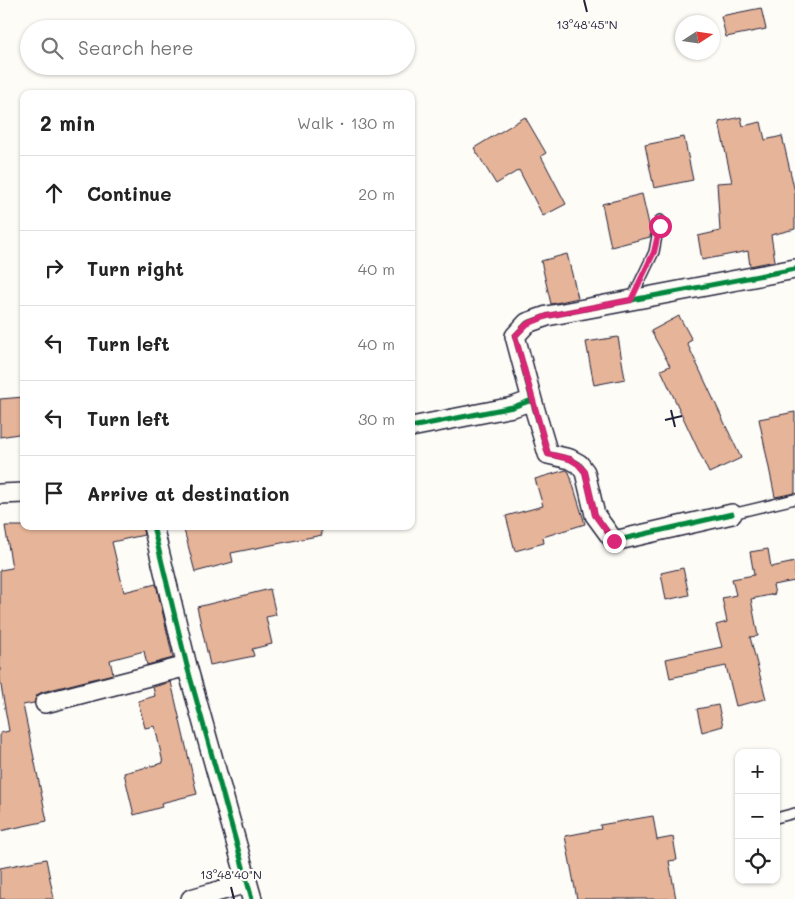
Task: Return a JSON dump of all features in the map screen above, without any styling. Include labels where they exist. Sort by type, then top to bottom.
[{"type":"street","points":[[732,514],[614,541],[595,515],[585,472],[570,459],[548,454],[515,336],[527,324],[547,316],[795,269]]},
{"type":"street","points":[[415,427],[514,408],[532,400]]},
{"type":"street","points":[[0,494],[20,493]]},
{"type":"street","points":[[154,530],[187,666],[250,891],[191,899]]},
{"type":"street","points":[[45,703],[187,666]]},
{"type":"lane","points":[[631,300],[654,252],[660,220]]},
{"type":"lane","points":[[732,514],[795,499]]},
{"type":"lane","points":[[780,817],[795,813]]},
{"type":"building","points":[[761,8],[766,29],[726,37],[721,16]]},
{"type":"building","points":[[525,117],[546,153],[541,156],[566,204],[543,216],[519,170],[496,184],[474,148]]},
{"type":"building","points":[[741,117],[743,126],[761,122],[765,140],[782,136],[795,192],[795,229],[771,235],[775,261],[750,266],[748,251],[702,260],[698,236],[720,231],[717,183],[732,182],[719,122]]},
{"type":"building","points":[[684,137],[693,180],[654,188],[645,145]]},
{"type":"building","points":[[642,194],[651,233],[650,237],[611,247],[602,204]]},
{"type":"building","points":[[567,254],[578,298],[551,304],[541,261]]},
{"type":"building","points":[[679,316],[692,340],[687,343],[741,458],[709,473],[661,370],[670,366],[651,331]]},
{"type":"building","points":[[618,337],[625,379],[594,385],[586,342]]},
{"type":"building","points":[[20,397],[20,434],[0,437],[0,399]]},
{"type":"building","points":[[795,412],[795,493],[775,497],[759,419]]},
{"type":"building","points":[[566,470],[569,472],[585,524],[543,537],[544,543],[515,551],[506,516],[543,506],[535,479]]},
{"type":"building","points":[[5,526],[20,526],[20,530],[143,530],[144,535],[112,542],[124,592],[156,584],[173,658],[147,665],[144,651],[110,660],[113,674],[42,692],[37,695],[34,703],[23,705],[47,821],[0,831],[0,733],[9,731],[0,680],[0,570],[12,568]]},
{"type":"building","points":[[184,530],[321,530],[322,535],[231,553],[233,562],[195,572]]},
{"type":"building","points":[[768,549],[771,567],[795,562],[795,581],[773,585],[775,594],[751,599],[758,636],[750,637],[766,699],[736,706],[726,666],[670,678],[666,659],[722,647],[716,625],[727,622],[722,598],[736,595],[732,579],[754,575],[750,552]]},
{"type":"building","points":[[683,568],[689,595],[666,600],[661,573]]},
{"type":"building","points":[[270,589],[276,615],[266,617],[272,644],[252,649],[254,656],[210,665],[197,607]]},
{"type":"building","points":[[171,682],[197,794],[161,803],[162,807],[134,815],[124,773],[163,763],[155,726],[145,728],[138,701],[155,696],[153,687]]},
{"type":"building","points":[[718,705],[723,726],[702,732],[697,709]]},
{"type":"building","points":[[653,816],[657,840],[673,837],[677,860],[669,861],[676,899],[577,899],[565,836],[601,829],[600,825]]},
{"type":"building","points":[[46,859],[54,899],[0,899],[0,868]]},
{"type":"cycle path","points":[[415,426],[513,407],[532,400],[515,336],[527,323],[547,316],[795,269]]},
{"type":"cycle path","points":[[532,400],[548,454],[570,459],[579,464],[585,472],[595,515],[614,541],[732,514]]},
{"type":"cycle path","points":[[154,530],[187,666],[252,899]]},
{"type":"route","points":[[614,541],[595,515],[585,472],[570,459],[548,454],[515,336],[527,324],[547,316],[631,300],[654,252],[660,226]]}]
